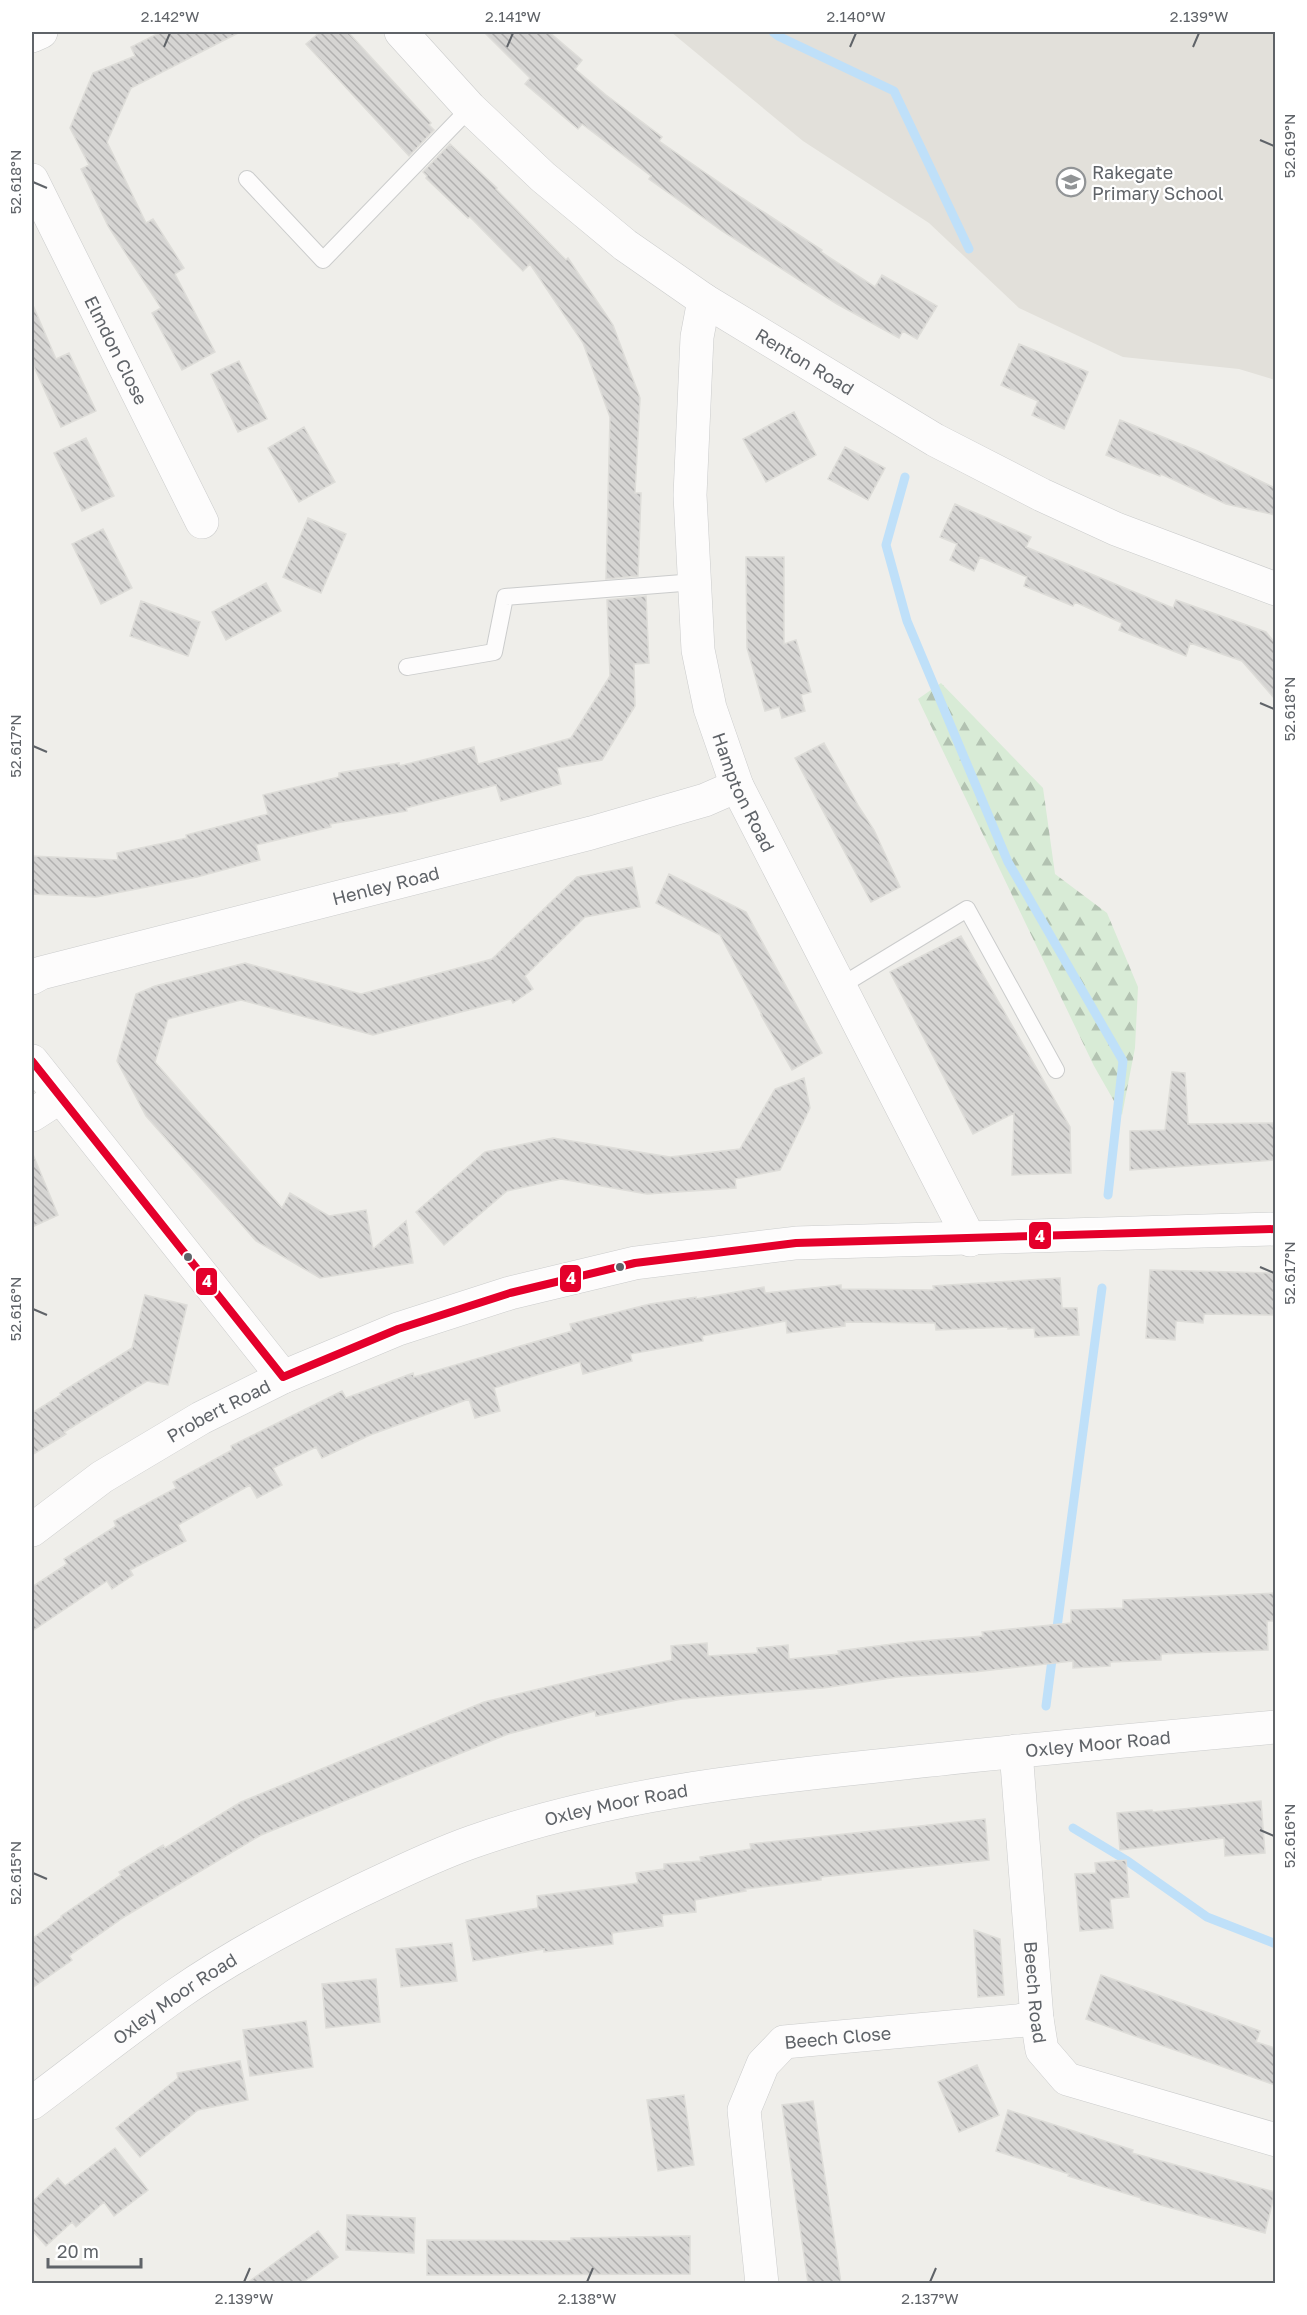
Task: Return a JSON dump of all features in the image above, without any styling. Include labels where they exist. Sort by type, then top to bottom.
[{"type":"street","points":[[32,36],[41,32]]},
{"type":"street","name":"Renton Road","points":[[401,32],[470,108],[543,177],[625,245],[704,300],[935,440],[1042,495],[1116,529],[1275,589]]},
{"type":"street","name":"Elmdon Close","points":[[32,180],[202,522]]},
{"type":"street","name":"Hampton Road","points":[[704,300],[697,337],[690,495],[698,650],[710,708],[736,786],[970,1240]]},
{"type":"street","name":"Henley Road","points":[[32,978],[172,939],[591,833],[705,800],[736,786]]},
{"type":"street","points":[[32,1061],[283,1377]]},
{"type":"street","points":[[32,1115],[60,1096]]},
{"type":"street","name":"Probert Road","points":[[32,1530],[102,1477],[201,1418],[283,1377],[398,1329],[510,1293],[635,1263],[796,1244],[1275,1229]]},
{"type":"street","name":"Oxley Moor Road","points":[[32,2103],[178,1994],[245,1952],[312,1915],[394,1875],[470,1843],[525,1825],[599,1806],[747,1779],[1016,1750],[1275,1727]]},
{"type":"street","name":"Beech Road","points":[[1016,1750],[1037,2019],[1042,2050],[1067,2079],[1275,2140]]},
{"type":"street","name":"Beech Close","points":[[762,2283],[744,2110],[763,2064],[784,2042],[1037,2019]]},
{"type":"lane","points":[[247,179],[322,260],[470,108]]},
{"type":"lane","points":[[408,667],[494,652],[505,597],[695,582]]},
{"type":"lane","points":[[839,987],[967,909],[1056,1070]]},
{"type":"shaded area","name":"Rakegate Primary School","points":[[671,32],[1275,32],[1275,380],[1239,369],[1123,357],[1019,308],[929,223],[803,141]]},
{"type":"green space","points":[[941,683],[1043,788],[1055,874],[1107,913],[1138,987],[1135,1048],[1122,1115],[1094,1066],[918,699]]},
{"type":"building","points":[[161,32],[240,32],[131,88],[107,142],[146,223],[153,219],[184,268],[175,274],[215,352],[182,370],[152,313],[161,308],[108,226],[81,169],[89,165],[70,128],[93,73],[135,56],[131,47]]},
{"type":"building","points":[[320,32],[348,32],[431,123],[429,125],[434,130],[409,156],[306,44]]},
{"type":"building","points":[[484,32],[549,32],[582,60],[575,69],[662,137],[659,141],[875,287],[882,275],[937,306],[917,339],[903,331],[899,338],[837,304],[722,231],[649,179],[651,176],[582,124],[578,129],[525,84],[530,78]]},
{"type":"building","points":[[450,144],[497,188],[566,260],[568,258],[613,325],[640,398],[635,493],[641,493],[638,576],[606,579],[610,417],[583,343],[530,264],[523,271],[470,217],[468,218],[426,178],[423,172]]},
{"type":"building","points":[[32,303],[56,359],[69,353],[96,411],[61,427],[32,362]]},
{"type":"building","points":[[1019,344],[1088,372],[1064,429],[1032,415],[1038,401],[1001,385]]},
{"type":"building","points":[[239,361],[267,419],[238,432],[211,374]]},
{"type":"building","points":[[794,412],[816,455],[766,482],[743,439]]},
{"type":"building","points":[[1120,420],[1198,451],[1275,488],[1275,515],[1226,504],[1161,474],[1160,476],[1106,455]]},
{"type":"building","points":[[304,427],[335,482],[299,502],[268,448]]},
{"type":"building","points":[[86,438],[114,496],[82,511],[54,453]]},
{"type":"building","points":[[845,447],[885,468],[868,500],[828,479]]},
{"type":"building","points":[[955,504],[1031,537],[1026,547],[1173,608],[1176,600],[1266,632],[1275,643],[1275,699],[1242,661],[1190,643],[1186,656],[1119,630],[1122,623],[1075,602],[1073,606],[1024,586],[1027,577],[980,557],[974,571],[950,560],[957,544],[940,537]]},
{"type":"building","points":[[308,518],[346,534],[321,593],[283,577]]},
{"type":"building","points":[[103,529],[132,588],[101,604],[72,544]]},
{"type":"building","points":[[746,557],[784,557],[784,644],[796,640],[811,692],[801,695],[805,711],[782,718],[779,707],[765,711],[747,648]]},
{"type":"building","points":[[266,583],[281,611],[226,640],[212,612]]},
{"type":"building","points":[[646,596],[649,663],[634,664],[635,706],[602,760],[557,768],[561,784],[501,801],[496,785],[406,808],[407,811],[330,824],[331,827],[256,845],[260,860],[197,877],[96,897],[32,894],[32,856],[118,860],[117,853],[187,838],[186,835],[268,814],[263,795],[339,777],[339,773],[399,763],[399,766],[474,747],[478,764],[571,738],[610,676],[607,600]]},
{"type":"building","points":[[141,601],[200,622],[188,656],[130,636]]},
{"type":"building","points":[[824,743],[874,830],[900,887],[871,902],[795,758]]},
{"type":"building","points":[[632,867],[640,907],[585,917],[525,976],[533,989],[513,1003],[511,999],[373,1035],[241,1000],[168,1019],[155,1062],[282,1208],[290,1193],[329,1216],[366,1210],[373,1249],[406,1221],[413,1263],[320,1278],[256,1241],[146,1116],[117,1061],[136,994],[155,986],[245,963],[361,994],[492,959],[577,877]]},
{"type":"building","points":[[669,874],[746,912],[822,1053],[792,1070],[720,935],[656,903]]},
{"type":"building","points":[[961,936],[1070,1127],[1071,1173],[1012,1175],[1014,1113],[973,1134],[890,972]]},
{"type":"building","points":[[1172,1072],[1185,1073],[1188,1124],[1275,1123],[1275,1160],[1130,1170],[1130,1131],[1165,1130]]},
{"type":"building","points":[[804,1078],[810,1108],[780,1170],[735,1179],[736,1188],[647,1194],[561,1179],[507,1191],[444,1245],[416,1212],[485,1152],[553,1138],[670,1157],[740,1149],[775,1089]]},
{"type":"building","points":[[32,1152],[58,1215],[32,1227]]},
{"type":"building","points":[[1150,1270],[1275,1273],[1275,1315],[1204,1314],[1203,1323],[1176,1321],[1175,1340],[1146,1338]]},
{"type":"building","points":[[1060,1278],[1062,1308],[1077,1308],[1079,1335],[1035,1337],[1034,1328],[936,1330],[935,1323],[845,1322],[845,1326],[787,1333],[786,1321],[702,1336],[703,1341],[630,1354],[632,1361],[583,1374],[580,1362],[494,1388],[500,1411],[475,1418],[469,1399],[370,1435],[322,1458],[316,1447],[273,1468],[282,1485],[257,1498],[250,1485],[178,1525],[186,1541],[130,1570],[133,1575],[112,1589],[107,1581],[32,1631],[32,1587],[67,1564],[64,1559],[116,1526],[114,1521],[176,1488],[173,1482],[232,1450],[231,1446],[342,1391],[346,1398],[413,1373],[414,1377],[572,1331],[570,1324],[650,1304],[696,1297],[696,1299],[764,1287],[765,1293],[841,1285],[841,1289],[934,1290],[933,1286]]},
{"type":"building","points":[[145,1295],[187,1305],[168,1385],[147,1381],[64,1432],[66,1434],[32,1455],[32,1413],[132,1348]]},
{"type":"building","points":[[1275,1593],[1275,1621],[1267,1621],[1268,1650],[1161,1654],[1161,1660],[1110,1662],[1110,1666],[1073,1668],[1073,1661],[974,1672],[898,1677],[823,1688],[682,1699],[596,1716],[595,1711],[508,1734],[261,1835],[124,1917],[69,1956],[72,1960],[32,1988],[32,1939],[121,1875],[119,1872],[163,1845],[165,1848],[241,1802],[484,1702],[672,1660],[671,1646],[707,1643],[708,1656],[758,1653],[757,1648],[788,1645],[789,1659],[839,1654],[838,1651],[909,1642],[983,1636],[982,1632],[1071,1623],[1071,1610],[1123,1608],[1123,1600]]},
{"type":"building","points":[[1261,1801],[1265,1853],[1225,1856],[1224,1838],[1120,1850],[1117,1813],[1152,1810],[1153,1812]]},
{"type":"building","points":[[985,1819],[989,1860],[821,1877],[821,1880],[745,1889],[746,1891],[695,1900],[696,1912],[662,1915],[663,1926],[612,1933],[613,1944],[544,1952],[544,1949],[473,1961],[466,1920],[538,1908],[537,1896],[638,1883],[636,1873],[664,1869],[664,1864],[701,1861],[700,1857],[751,1849],[750,1844]]},
{"type":"building","points":[[1126,1860],[1129,1897],[1110,1899],[1113,1928],[1080,1931],[1075,1874],[1096,1873],[1095,1863]]},
{"type":"building","points":[[974,1930],[1000,1939],[1004,1995],[978,1997]]},
{"type":"building","points":[[452,1943],[457,1981],[401,1987],[396,1949]]},
{"type":"building","points":[[1101,1975],[1260,2031],[1256,2042],[1275,2048],[1275,2085],[1086,2019]]},
{"type":"building","points":[[376,1979],[380,2022],[326,2028],[322,1984]]},
{"type":"building","points":[[306,2021],[313,2067],[250,2076],[243,2030]]},
{"type":"building","points":[[240,2061],[248,2100],[198,2110],[140,2157],[116,2128],[178,2078],[177,2073]]},
{"type":"building","points":[[977,2065],[999,2115],[959,2132],[938,2082]]},
{"type":"building","points":[[684,2095],[694,2165],[658,2171],[647,2100]]},
{"type":"building","points":[[813,2101],[841,2283],[808,2283],[782,2105]]},
{"type":"building","points":[[1008,2110],[1133,2150],[1132,2153],[1275,2192],[1265,2233],[1141,2200],[1141,2198],[996,2151]]},
{"type":"building","points":[[115,2148],[148,2190],[114,2216],[104,2202],[76,2227],[72,2222],[46,2246],[32,2230],[32,2202],[58,2178],[65,2186]]},
{"type":"building","points":[[347,2215],[415,2218],[414,2253],[346,2250]]},
{"type":"building","points":[[318,2231],[338,2257],[302,2283],[247,2283]]},
{"type":"building","points":[[690,2236],[690,2274],[427,2275],[427,2240],[571,2241],[571,2238]]},
{"type":"waterway","points":[[773,32],[894,91],[969,249]]},
{"type":"waterway","points":[[905,477],[886,545],[907,621],[1008,862],[1123,1061],[1108,1195]]},
{"type":"waterway","points":[[1056,1635],[1102,1288]]},
{"type":"waterway","points":[[1046,1706],[1053,1652]]},
{"type":"waterway","points":[[1073,1828],[1126,1860],[1207,1917],[1276,1944]]},
{"type":"transit line","name":"4","points":[[32,1061],[283,1377],[398,1329],[510,1293],[635,1263],[796,1243],[1276,1229]]},
{"type":"place","name":"Rakegate Primary School","points":[[1071,182]]}]
